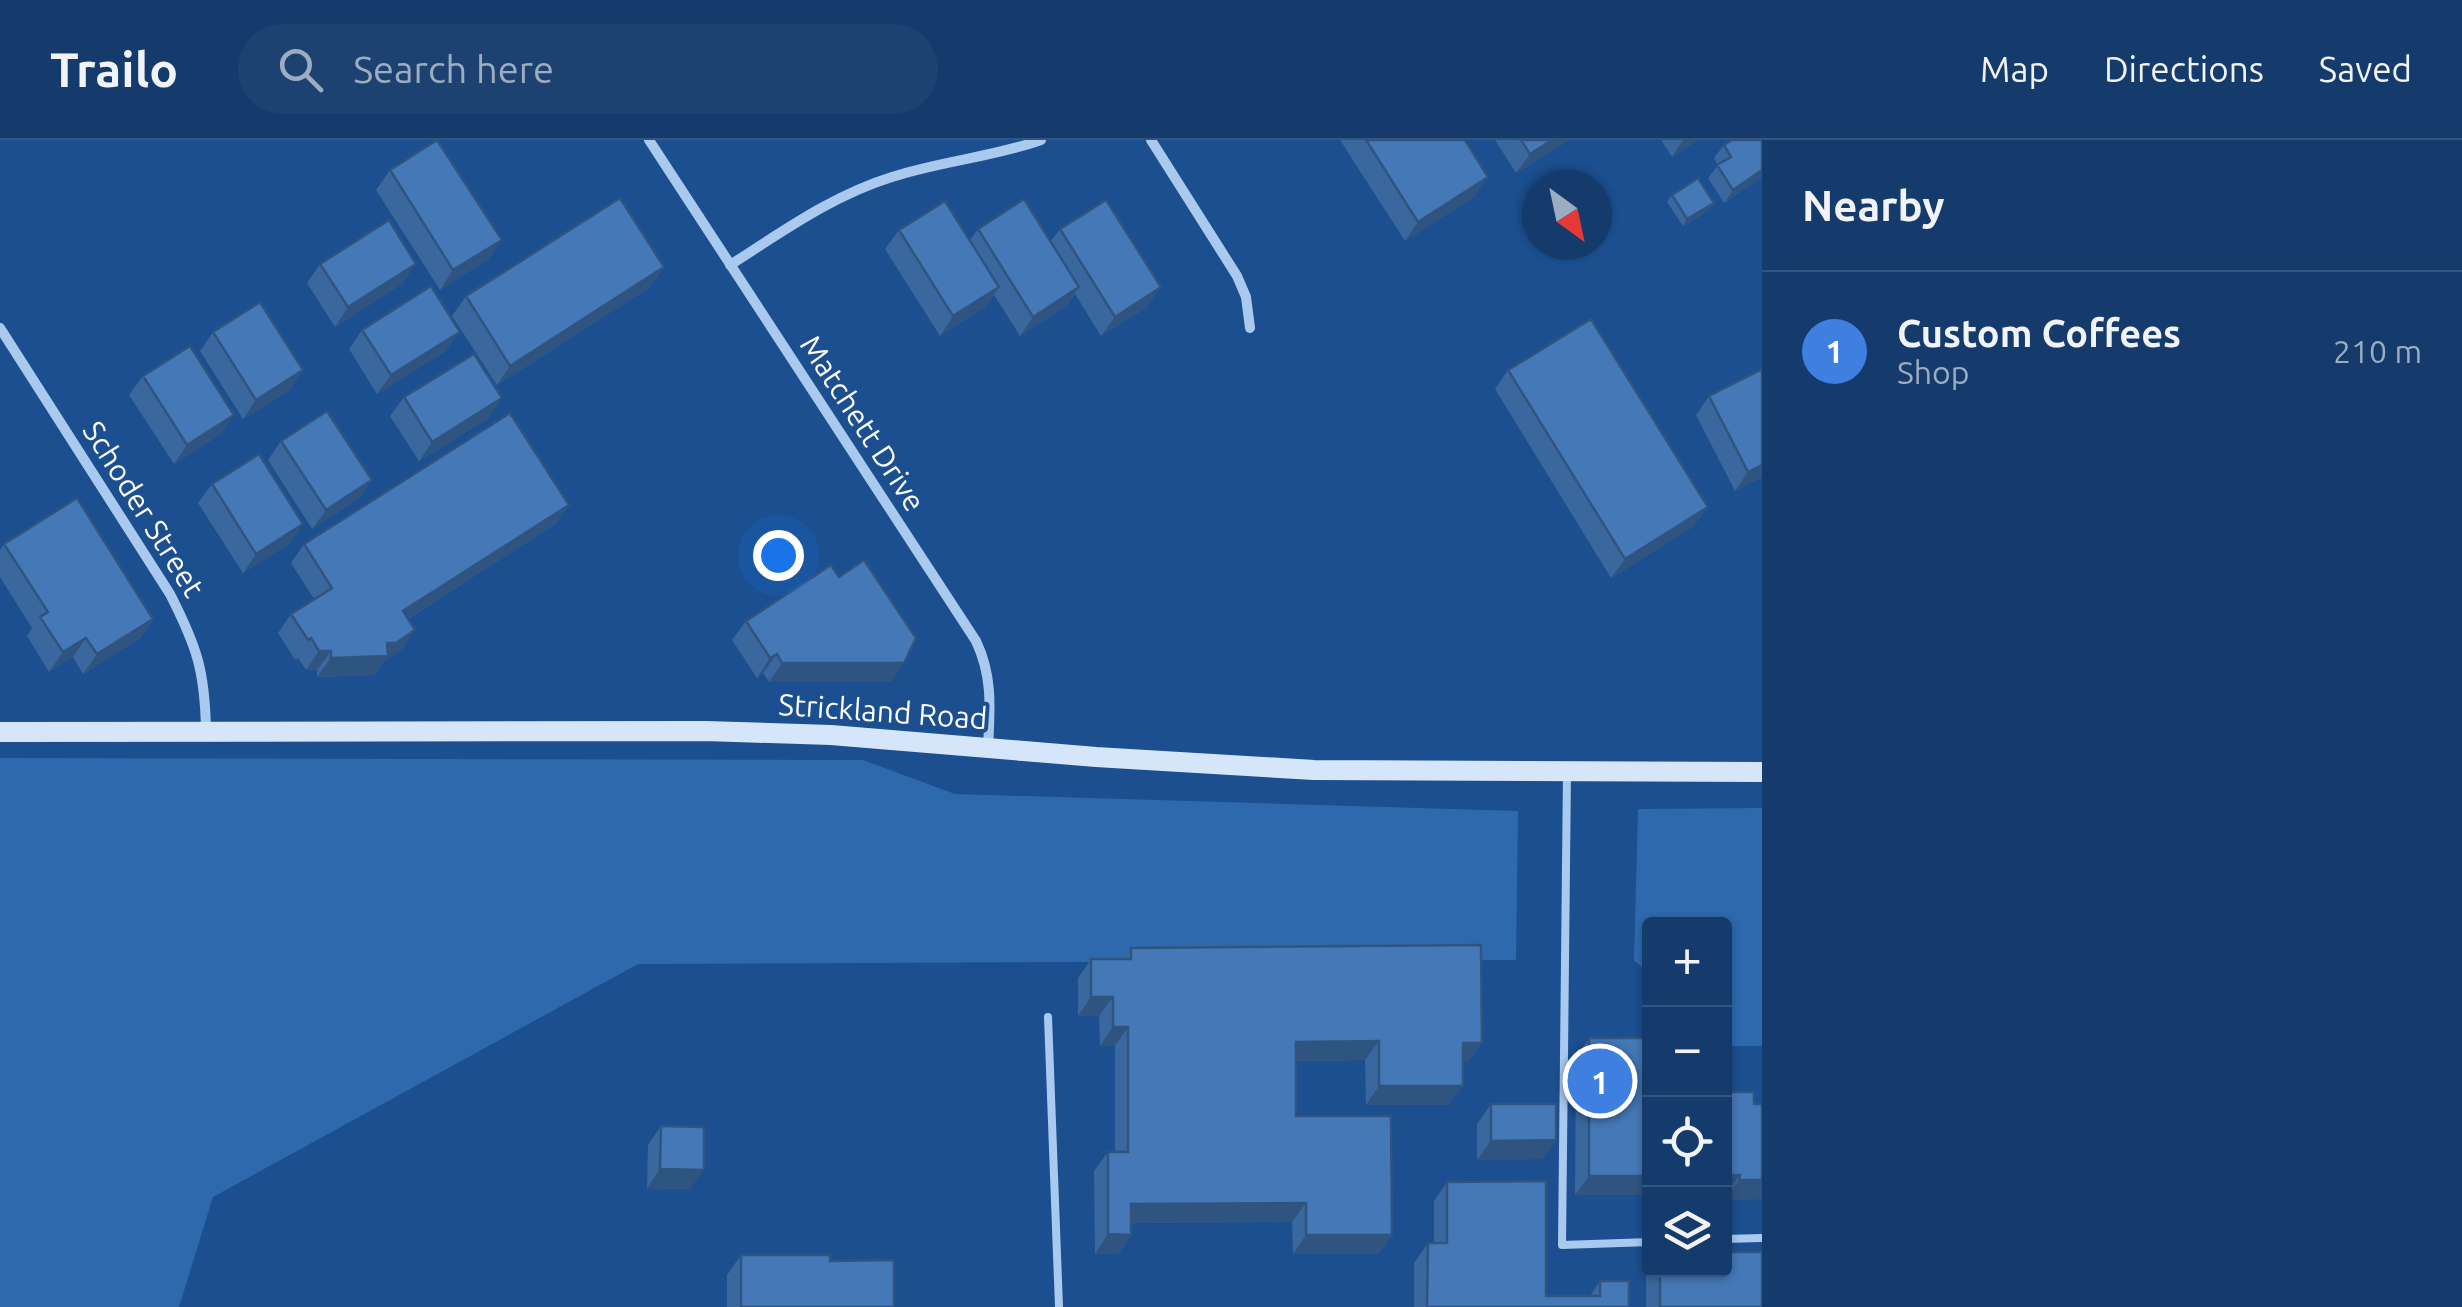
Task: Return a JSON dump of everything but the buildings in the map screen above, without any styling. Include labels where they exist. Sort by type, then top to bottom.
[{"type":"street","name":"Matchett Drive","points":[[648,140],[976,640],[991,686],[988,748]]},
{"type":"street","points":[[730,265],[853,191],[893,176],[1042,140]]},
{"type":"street","points":[[1150,140],[1236,276],[1246,297],[1250,328]]},
{"type":"street","name":"Schoder Street","points":[[0,328],[170,594],[189,632],[206,685],[206,731]]},
{"type":"street","name":"Strickland Road","points":[[0,732],[720,731],[849,736],[1300,770],[1762,772]]},
{"type":"lane","points":[[1567,772],[1562,1245],[1642,1242]]},
{"type":"lane","points":[[1048,1017],[1059,1307]]},
{"type":"lane","points":[[1732,1239],[1762,1238]]},
{"type":"shaded area","points":[[0,758],[863,760],[955,794],[1518,811],[1516,960],[638,964],[213,1197],[179,1307],[0,1307]]},
{"type":"shaded area","points":[[1762,808],[1762,1046],[1732,1046],[1732,917],[1642,917],[1642,967],[1634,960],[1638,809]]},
{"type":"place","name":"Custom Coffees","points":[[1600,1081]]}]
